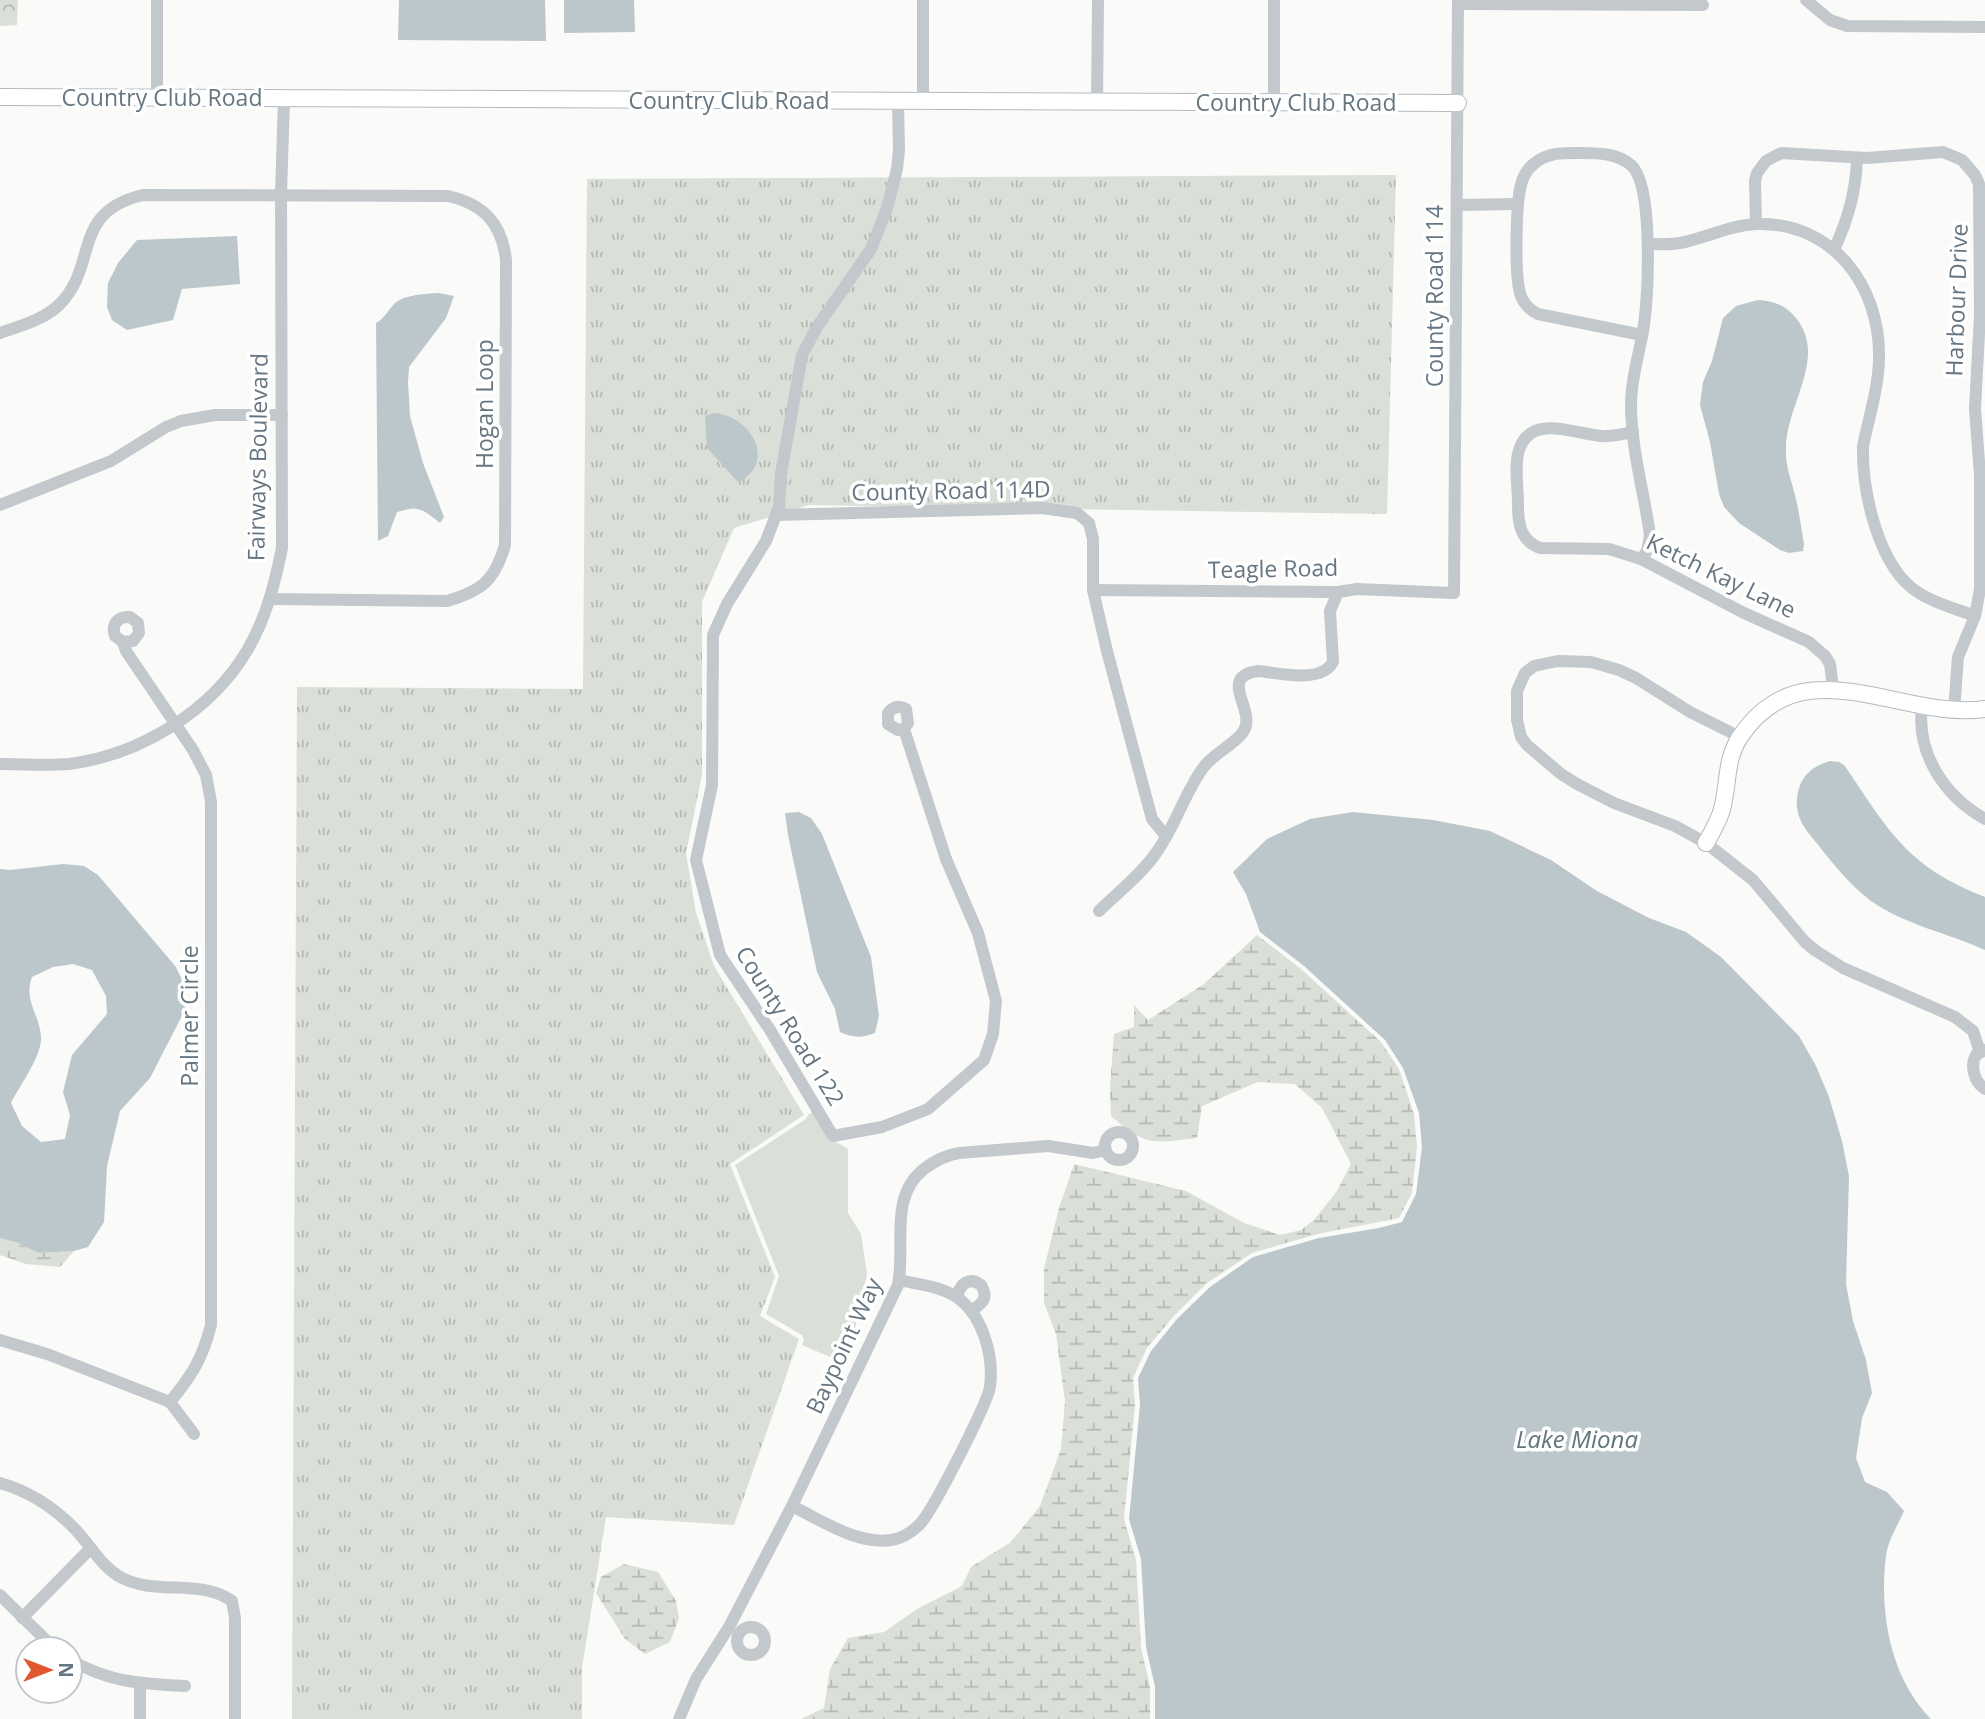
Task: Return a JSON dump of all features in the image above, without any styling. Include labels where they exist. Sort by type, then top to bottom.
[{"type":"street","points":[[157,97],[158,0]]},
{"type":"street","points":[[923,0],[923,102]]},
{"type":"street","points":[[1097,103],[1098,0]]},
{"type":"street","points":[[1274,0],[1274,104]]},
{"type":"street","points":[[1806,0],[1830,20],[1847,26],[1985,27]]},
{"type":"street","points":[[1458,2],[1631,2],[1703,5]]},
{"type":"street","name":"County Road 114","points":[[1454,593],[1458,2]]},
{"type":"street","name":"Country Club Road","points":[[0,97],[1458,103]]},
{"type":"street","name":"Fairways Boulevard","points":[[0,764],[69,764],[91,759],[148,741],[176,724],[218,689],[247,650],[270,599],[282,548],[281,194],[284,99]]},
{"type":"street","name":"County Road 122","points":[[898,102],[899,150],[887,208],[871,249],[817,327],[802,355],[780,474],[777,515],[766,541],[727,604],[713,635],[712,785],[696,860],[720,955],[770,1030],[833,1136],[882,1127],[928,1109],[984,1060],[993,1034],[996,1000],[978,933],[946,859],[904,729]]},
{"type":"street","name":"Harbour Drive","points":[[1756,224],[1755,181],[1762,166],[1773,156],[1794,152],[1857,158],[1934,152],[1962,160],[1975,174],[1983,199],[1975,409],[1979,475],[1980,589],[1975,616],[1958,657],[1954,710]]},
{"type":"street","points":[[1641,559],[1647,551],[1650,535],[1633,432],[1632,387],[1642,335],[1648,244],[1646,210],[1639,174],[1623,159],[1611,155],[1562,153],[1543,158],[1528,170],[1521,181],[1518,204],[1518,284],[1525,304],[1538,314],[1642,335]]},
{"type":"street","points":[[1833,250],[1850,213],[1857,158]]},
{"type":"street","name":"Hogan Loop","points":[[0,333],[35,320],[59,305],[75,279],[96,223],[117,204],[143,195],[448,196],[467,201],[481,210],[494,223],[503,241],[506,260],[505,545],[499,566],[487,582],[469,594],[447,601],[270,599]]},
{"type":"street","points":[[1457,205],[1518,204]]},
{"type":"street","points":[[1648,244],[1677,243],[1756,224],[1795,230],[1820,241],[1833,250],[1858,276],[1867,291],[1877,325],[1879,361],[1863,460],[1868,497],[1882,542],[1902,578],[1918,593],[1975,616]]},
{"type":"street","points":[[0,505],[111,461],[166,427],[181,421],[215,415],[282,415]]},
{"type":"street","name":"Ketch Kay Lane","points":[[1633,432],[1605,436],[1541,428],[1524,439],[1518,457],[1518,521],[1525,538],[1541,548],[1601,548],[1641,559],[1744,613],[1809,642],[1830,664],[1833,688]]},
{"type":"street","name":"County Road 114D","points":[[777,515],[1042,508],[1068,510],[1083,515],[1091,528],[1093,590],[1107,651],[1149,807],[1156,826],[1165,835]]},
{"type":"street","name":"Teagle Road","points":[[1093,590],[1338,592],[1357,589],[1454,593]]},
{"type":"street","points":[[1099,911],[1154,856],[1203,767],[1242,734],[1247,726],[1239,688],[1242,677],[1248,672],[1258,671],[1317,674],[1330,667],[1333,662],[1330,611],[1338,592]]},
{"type":"street","name":"Palmer Circle","points":[[123,642],[193,750],[206,775],[211,802],[211,1325],[204,1351],[192,1375],[170,1402]]},
{"type":"street","points":[[1740,737],[1690,712],[1636,678],[1607,666],[1575,660],[1546,662],[1525,673],[1517,691],[1518,728],[1527,745],[1577,784],[1614,803],[1675,826],[1706,843],[1753,880],[1805,942],[1816,951],[1843,968],[1955,1017],[1973,1031],[1983,1051],[1976,1055],[1972,1066],[1978,1082],[1985,1089]]},
{"type":"street","points":[[1706,843],[1722,808],[1731,754],[1740,737],[1757,718],[1780,701],[1800,693],[1833,688],[1922,706],[1954,710],[1985,709]]},
{"type":"street","points":[[1922,706],[1921,736],[1932,765],[1962,803],[1985,819]]},
{"type":"street","name":"Baypoint Way","points":[[679,1719],[696,1679],[734,1630],[899,1280],[901,1210],[906,1191],[918,1174],[933,1162],[948,1155],[1048,1146],[1093,1153],[1106,1150]]},
{"type":"street","points":[[792,1506],[858,1537],[878,1541],[894,1540],[920,1525],[937,1499],[990,1390],[991,1360],[982,1331],[971,1311],[957,1297],[940,1289],[899,1280]]},
{"type":"street","points":[[957,1297],[965,1282],[974,1281],[981,1285],[985,1290],[984,1301],[971,1311]]},
{"type":"street","points":[[0,1340],[47,1354],[170,1402],[194,1434]]},
{"type":"street","points":[[0,1483],[33,1495],[72,1526],[111,1570],[134,1583],[150,1588],[205,1588],[232,1601],[235,1618],[235,1719]]},
{"type":"street","points":[[22,1618],[91,1548]]},
{"type":"street","points":[[0,1595],[40,1635]]},
{"type":"street","points":[[84,1668],[126,1682],[184,1686]]},
{"type":"street","points":[[140,1683],[140,1719]]},
{"type":"green space","points":[[0,0],[18,0],[17,25],[0,26]]},
{"type":"green space","points":[[1396,175],[1387,514],[809,505],[734,528],[702,602],[702,775],[686,853],[696,913],[714,966],[804,1115],[730,1164],[775,1277],[760,1316],[799,1339],[734,1525],[606,1517],[582,1668],[582,1719],[292,1719],[297,687],[583,689],[587,179]]},
{"type":"green space","points":[[1257,935],[1301,969],[1381,1042],[1399,1069],[1414,1114],[1417,1147],[1412,1193],[1399,1218],[1318,1234],[1252,1253],[1207,1283],[1147,1348],[1133,1378],[1135,1405],[1124,1519],[1136,1560],[1141,1647],[1150,1687],[1150,1719],[801,1719],[824,1708],[830,1669],[848,1638],[884,1632],[917,1609],[962,1586],[971,1567],[1011,1542],[1040,1506],[1061,1449],[1065,1401],[1056,1334],[1044,1303],[1044,1269],[1059,1208],[1074,1164],[1186,1191],[1244,1223],[1280,1235],[1301,1230],[1314,1220],[1337,1191],[1351,1164],[1322,1108],[1295,1084],[1258,1082],[1202,1106],[1197,1138],[1160,1141],[1142,1138],[1111,1116],[1114,1034],[1134,1027],[1134,1005],[1148,1020],[1204,984]]},
{"type":"green space","points":[[814,1111],[831,1139],[848,1149],[848,1213],[861,1234],[867,1274],[852,1342],[842,1362],[802,1345],[802,1335],[766,1314],[779,1276],[735,1165]]},
{"type":"green space","points":[[0,1238],[39,1253],[74,1251],[60,1267],[26,1264],[0,1255]]},
{"type":"green space","points":[[624,1564],[658,1572],[676,1601],[679,1618],[670,1642],[645,1654],[625,1639],[596,1593],[601,1577]]},
{"type":"water","points":[[399,0],[545,0],[546,41],[398,40]]},
{"type":"water","points":[[564,0],[634,0],[635,32],[564,33]]},
{"type":"water","points":[[237,236],[240,284],[182,289],[173,320],[127,330],[112,320],[107,307],[108,283],[118,263],[137,240]]},
{"type":"water","points":[[439,293],[454,296],[446,318],[409,367],[408,382],[410,416],[423,463],[444,517],[440,523],[420,510],[397,512],[388,536],[378,541],[376,323],[400,300]]},
{"type":"water","points":[[1758,300],[1779,304],[1788,310],[1805,333],[1808,349],[1807,365],[1792,415],[1786,448],[1787,466],[1804,544],[1803,551],[1789,553],[1780,550],[1739,523],[1724,507],[1700,405],[1703,382],[1712,361],[1723,318],[1736,306]]},
{"type":"water","points":[[713,413],[732,418],[754,438],[758,457],[755,467],[739,483],[707,448],[705,416]]},
{"type":"water","points":[[1830,761],[1845,766],[1889,829],[1918,860],[1958,885],[1985,897],[1985,950],[1912,923],[1884,909],[1857,889],[1831,861],[1803,824],[1797,806],[1803,779],[1811,770]]},
{"type":"water","points":[[799,812],[811,818],[822,834],[871,957],[879,1016],[875,1033],[870,1035],[853,1036],[840,1032],[835,1009],[817,972],[785,813]]},
{"type":"water","name":"Lake Miona","points":[[1353,812],[1433,820],[1490,831],[1551,860],[1597,891],[1649,918],[1686,932],[1721,957],[1799,1036],[1829,1097],[1849,1176],[1846,1284],[1872,1393],[1862,1418],[1856,1458],[1865,1482],[1887,1492],[1904,1511],[1886,1556],[1884,1599],[1890,1643],[1906,1684],[1931,1719],[1155,1719],[1155,1687],[1146,1647],[1141,1559],[1129,1519],[1140,1405],[1138,1378],[1151,1351],[1177,1319],[1210,1287],[1253,1257],[1319,1238],[1402,1222],[1416,1194],[1422,1147],[1419,1113],[1403,1068],[1385,1040],[1304,966],[1260,932],[1246,894],[1233,872],[1267,839],[1310,819]]},
{"type":"water","points":[[63,864],[84,866],[98,875],[176,967],[185,986],[185,1010],[150,1078],[120,1111],[107,1166],[104,1222],[88,1247],[74,1251],[39,1253],[0,1238],[0,869]],"holes":[[[73,964],[92,970],[106,996],[107,1014],[72,1055],[63,1092],[70,1115],[65,1139],[41,1142],[22,1126],[11,1103],[40,1045],[40,1029],[29,993],[32,977],[53,967]]]}]
